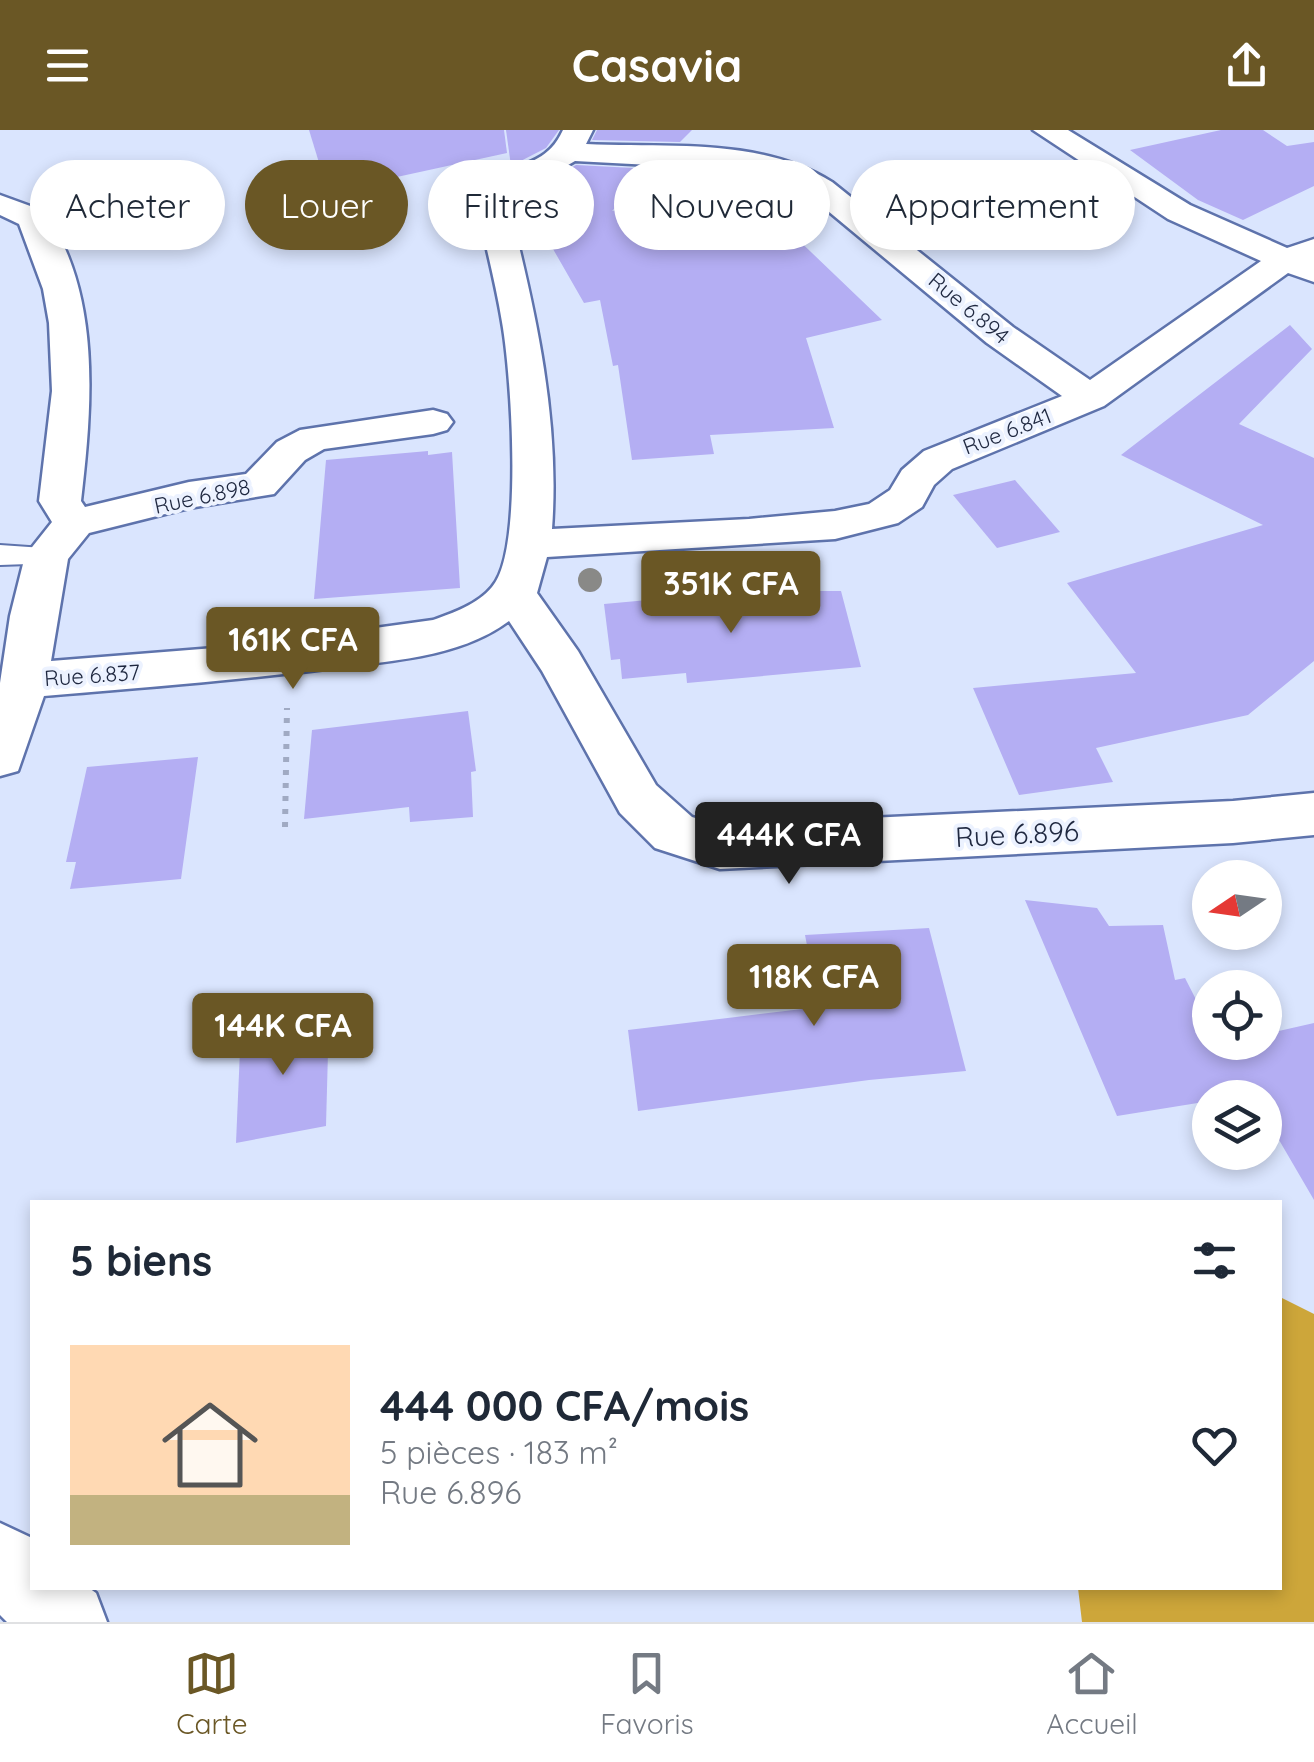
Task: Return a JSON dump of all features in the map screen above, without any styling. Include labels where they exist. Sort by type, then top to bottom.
[{"type":"street","points":[[1048,130],[1179,212],[1304,261]]},
{"type":"street","points":[[514,594],[529,544],[534,490],[527,372],[517,301],[494,210],[505,188],[573,141]]},
{"type":"street","name":"Rue 6.894","points":[[573,141],[767,162],[792,170],[896,248],[1000,336],[1090,398]]},
{"type":"street","points":[[0,204],[33,218],[54,264],[62,296],[73,358],[74,392],[60,501],[74,523]]},
{"type":"street","name":"Rue 6.841","points":[[529,544],[749,533],[835,525],[883,514],[906,498],[918,479],[938,460],[1090,398],[1304,261]]},
{"type":"street","name":"Rue 6.898","points":[[74,523],[189,494],[259,485],[291,450],[314,438],[434,422]]},
{"type":"street","name":"Rue 6.837","points":[[74,523],[48,556],[33,616],[25,680],[94,677],[351,651],[440,635],[476,622],[514,594]]},
{"type":"street","name":"Rue 6.896","points":[[514,594],[561,663],[638,799],[674,833],[720,847],[1232,822],[1314,814]]},
{"type":"street","points":[[0,756],[25,680]]},
{"type":"street","points":[[0,1562],[30,1589]]},
{"type":"street","points":[[31,1590],[67,1622]]},
{"type":"lane","points":[[0,555],[48,556]]},
{"type":"path","points":[[284,827],[288,656]]},
{"type":"shaded area","points":[[1282,1298],[1314,1314],[1314,1622],[1082,1622],[1078,1590],[1282,1590]]},
{"type":"building","points":[[309,130],[504,130],[507,153],[475,160],[428,160],[428,170],[408,175],[408,160],[318,160]]},
{"type":"building","points":[[506,130],[559,130],[546,148],[523,160],[510,160]]},
{"type":"building","points":[[597,130],[692,130],[680,142],[592,140]]},
{"type":"building","points":[[1221,130],[1263,130],[1287,146],[1314,142],[1314,186],[1243,220],[1198,200],[1130,150]]},
{"type":"building","points":[[594,166],[614,167],[614,250],[809,250],[882,320],[806,338],[834,428],[710,435],[714,454],[632,460],[618,365],[613,366],[600,300],[584,303],[554,250],[594,250]]},
{"type":"building","points":[[1290,325],[1312,349],[1239,424],[1314,458],[1314,661],[1248,715],[1096,748],[1113,782],[1019,795],[973,688],[1136,673],[1067,583],[1263,525],[1121,455]]},
{"type":"building","points":[[428,451],[428,455],[452,452],[460,588],[314,599],[326,460]]},
{"type":"building","points":[[1015,480],[1060,532],[997,548],[953,495]]},
{"type":"building","points":[[841,591],[861,667],[687,683],[686,673],[622,679],[620,659],[611,660],[604,604],[714,594],[716,604]]},
{"type":"building","points":[[468,711],[476,771],[471,772],[473,817],[410,822],[409,807],[304,819],[312,730]]},
{"type":"building","points":[[198,757],[181,879],[70,889],[76,862],[66,862],[87,767]]},
{"type":"building","points":[[1025,900],[1097,908],[1109,926],[1163,925],[1175,980],[1185,978],[1192,992],[1192,1060],[1282,1060],[1282,1030],[1314,1023],[1314,1200],[1282,1145],[1282,1080],[1192,1080],[1192,1104],[1117,1116]]},
{"type":"building","points":[[929,928],[966,1071],[638,1111],[628,1030],[819,1007],[805,935]]},
{"type":"building","points":[[329,1015],[326,1126],[236,1143],[241,1027]]}]
